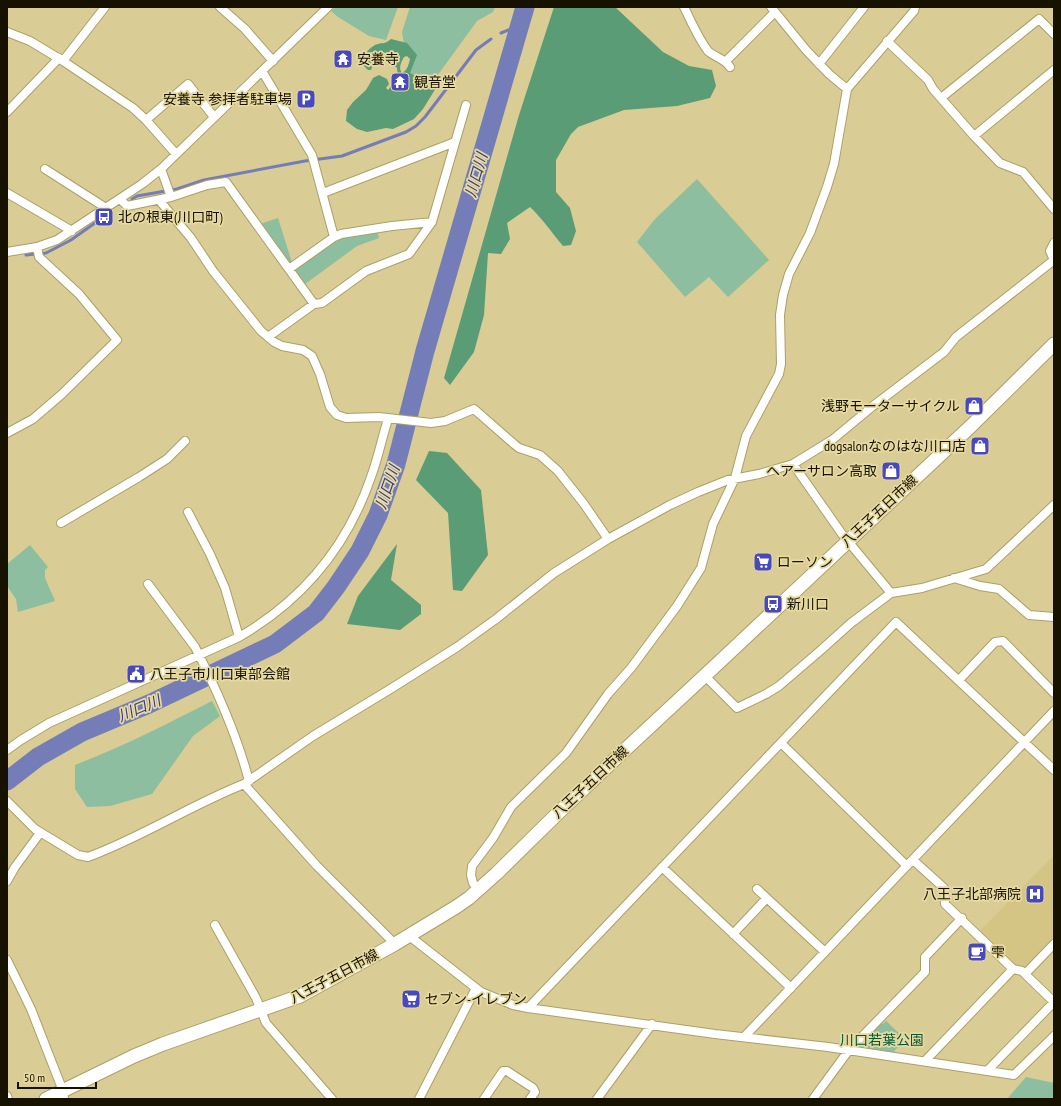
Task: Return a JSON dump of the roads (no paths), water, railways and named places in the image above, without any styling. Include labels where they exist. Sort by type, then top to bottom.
[{"type":"main road","name":"八王子五日市線","points":[[46,1099],[64,1095],[163,1044],[261,1011],[300,996],[395,944],[456,907],[479,890],[568,803],[848,541],[1054,344]]},
{"type":"street","points":[[7,112],[61,60],[104,7]]},
{"type":"street","points":[[220,7],[245,29],[273,61]]},
{"type":"street","points":[[7,252],[38,251],[72,231],[142,184],[176,154],[328,7]]},
{"type":"street","points":[[684,7],[700,39],[709,52],[728,64],[773,10],[819,64],[847,89]]},
{"type":"street","points":[[819,64],[864,7]]},
{"type":"street","points":[[479,890],[473,883],[471,875],[472,866],[493,838],[511,807],[566,753],[608,694],[631,668],[677,606],[701,568],[713,524],[735,478],[746,436],[779,374],[781,364],[780,315],[783,294],[789,274],[810,233],[827,187],[834,164],[847,89],[916,7]]},
{"type":"street","points":[[941,98],[1039,19],[1054,34]]},
{"type":"street","points":[[7,32],[30,41],[134,108],[176,154]]},
{"type":"street","points":[[887,41],[928,80],[933,89],[1000,163],[1023,172],[1054,209]]},
{"type":"street","points":[[974,136],[1054,70]]},
{"type":"street","points":[[262,71],[314,160],[334,237]]},
{"type":"street","points":[[146,120],[188,84],[214,117]]},
{"type":"street","points":[[268,338],[314,304],[322,303],[366,271],[408,254],[432,222],[466,105]]},
{"type":"street","points":[[323,193],[454,142]]},
{"type":"street","points":[[45,169],[106,208]]},
{"type":"street","points":[[160,169],[170,193]]},
{"type":"street","points":[[120,199],[128,206],[159,200],[170,193],[226,182],[314,304]]},
{"type":"street","points":[[7,193],[72,231]]},
{"type":"street","points":[[159,200],[191,238],[213,271],[261,331],[268,338],[282,346],[303,350],[312,356],[320,374],[330,407],[337,415],[346,418],[379,417],[427,423],[445,421],[474,409],[519,448],[540,455],[558,471],[584,504],[608,539]]},
{"type":"street","points":[[289,269],[334,237],[341,234],[392,226],[432,222]]},
{"type":"street","points":[[7,801],[40,833],[88,858],[247,783],[313,736],[444,656],[496,619],[554,573],[608,539],[670,505],[698,492],[735,478],[759,474],[793,464],[832,440],[873,406],[944,352],[956,337],[1054,260],[1050,251],[1054,243]]},
{"type":"street","points":[[7,433],[33,419],[39,414],[62,394],[117,340],[79,294],[38,251]]},
{"type":"street","points":[[7,750],[49,723],[200,657],[239,637],[258,626],[289,601],[313,578],[336,550],[350,525],[372,476],[389,419]]},
{"type":"street","points":[[61,523],[167,459],[185,441]]},
{"type":"street","points":[[793,464],[848,541],[891,593]]},
{"type":"street","points":[[705,676],[737,708],[766,694],[821,650],[850,623],[891,593],[922,588],[986,569],[1054,505]]},
{"type":"street","points":[[188,512],[210,554],[225,588],[239,637]]},
{"type":"street","points":[[954,578],[980,586],[999,589],[1029,615],[1054,617]]},
{"type":"street","points":[[148,584],[200,657],[230,723],[244,763],[247,783],[317,866],[395,944]]},
{"type":"street","points":[[528,1008],[896,622],[1054,770]]},
{"type":"street","points":[[959,680],[995,642],[1003,641],[1054,693]]},
{"type":"street","points":[[745,1036],[1054,711]]},
{"type":"street","points":[[781,743],[910,863],[944,888],[945,904],[962,918],[1013,969],[1022,971],[1054,1002],[988,1070]]},
{"type":"street","points":[[7,881],[15,867],[40,833]]},
{"type":"street","points":[[662,866],[790,988]]},
{"type":"street","points":[[757,889],[766,899],[825,952]]},
{"type":"street","points":[[733,934],[766,899]]},
{"type":"street","points":[[813,1099],[848,1050],[925,972],[925,957],[962,918]]},
{"type":"street","points":[[215,925],[256,998],[266,1023],[332,1099]]},
{"type":"street","points":[[408,935],[487,995],[528,1008],[652,1024],[715,1034],[745,1036],[848,1050],[1014,1075],[1054,1036]]},
{"type":"street","points":[[1025,974],[1054,944]]},
{"type":"street","points":[[7,960],[31,1009],[64,1095]]},
{"type":"street","points":[[926,1062],[1013,969]]},
{"type":"street","points":[[419,1099],[476,988]]},
{"type":"street","points":[[596,1099],[652,1024]]},
{"type":"street","points":[[484,1099],[502,1071],[507,1071],[533,1088],[535,1092],[530,1099]]},
{"type":"waterway","name":"川口川","points":[[7,781],[38,757],[82,732],[149,704],[275,644],[316,613],[336,587],[360,551],[378,515],[396,464],[425,351],[525,7]]},
{"type":"waterway","points":[[501,33],[521,25]]},
{"type":"waterway","points":[[132,199],[137,196],[177,189],[204,180],[305,161],[342,156],[406,132],[416,126],[425,117],[476,50],[491,39]]},
{"type":"waterway","points":[[26,255],[46,253],[71,240],[102,218]]},
{"type":"place","name":"安養寺","points":[[343,59]]},
{"type":"place","name":"観音堂","points":[[400,82]]},
{"type":"place","name":"安養寺 参拝者駐車場","points":[[306,99]]},
{"type":"place","name":"北の根東(川口町)","points":[[104,217]]},
{"type":"place","name":"浅野モーターサイクル","points":[[974,406]]},
{"type":"place","name":"dogsalonなのはな川口店","points":[[980,446]]},
{"type":"place","name":"ヘアーサロン高取","points":[[891,471]]},
{"type":"place","name":"ローソン","points":[[763,562]]},
{"type":"place","name":"新川口","points":[[773,604]]},
{"type":"place","name":"八王子市川口東部会館","points":[[136,674]]},
{"type":"place","name":"八王子北部病院","points":[[1035,894]]},
{"type":"place","name":"雫","points":[[977,952]]},
{"type":"place","name":"セブン-イレブン","points":[[411,999]]},
{"type":"park label","name":"川口若葉公園","points":[[882,1040]]}]
